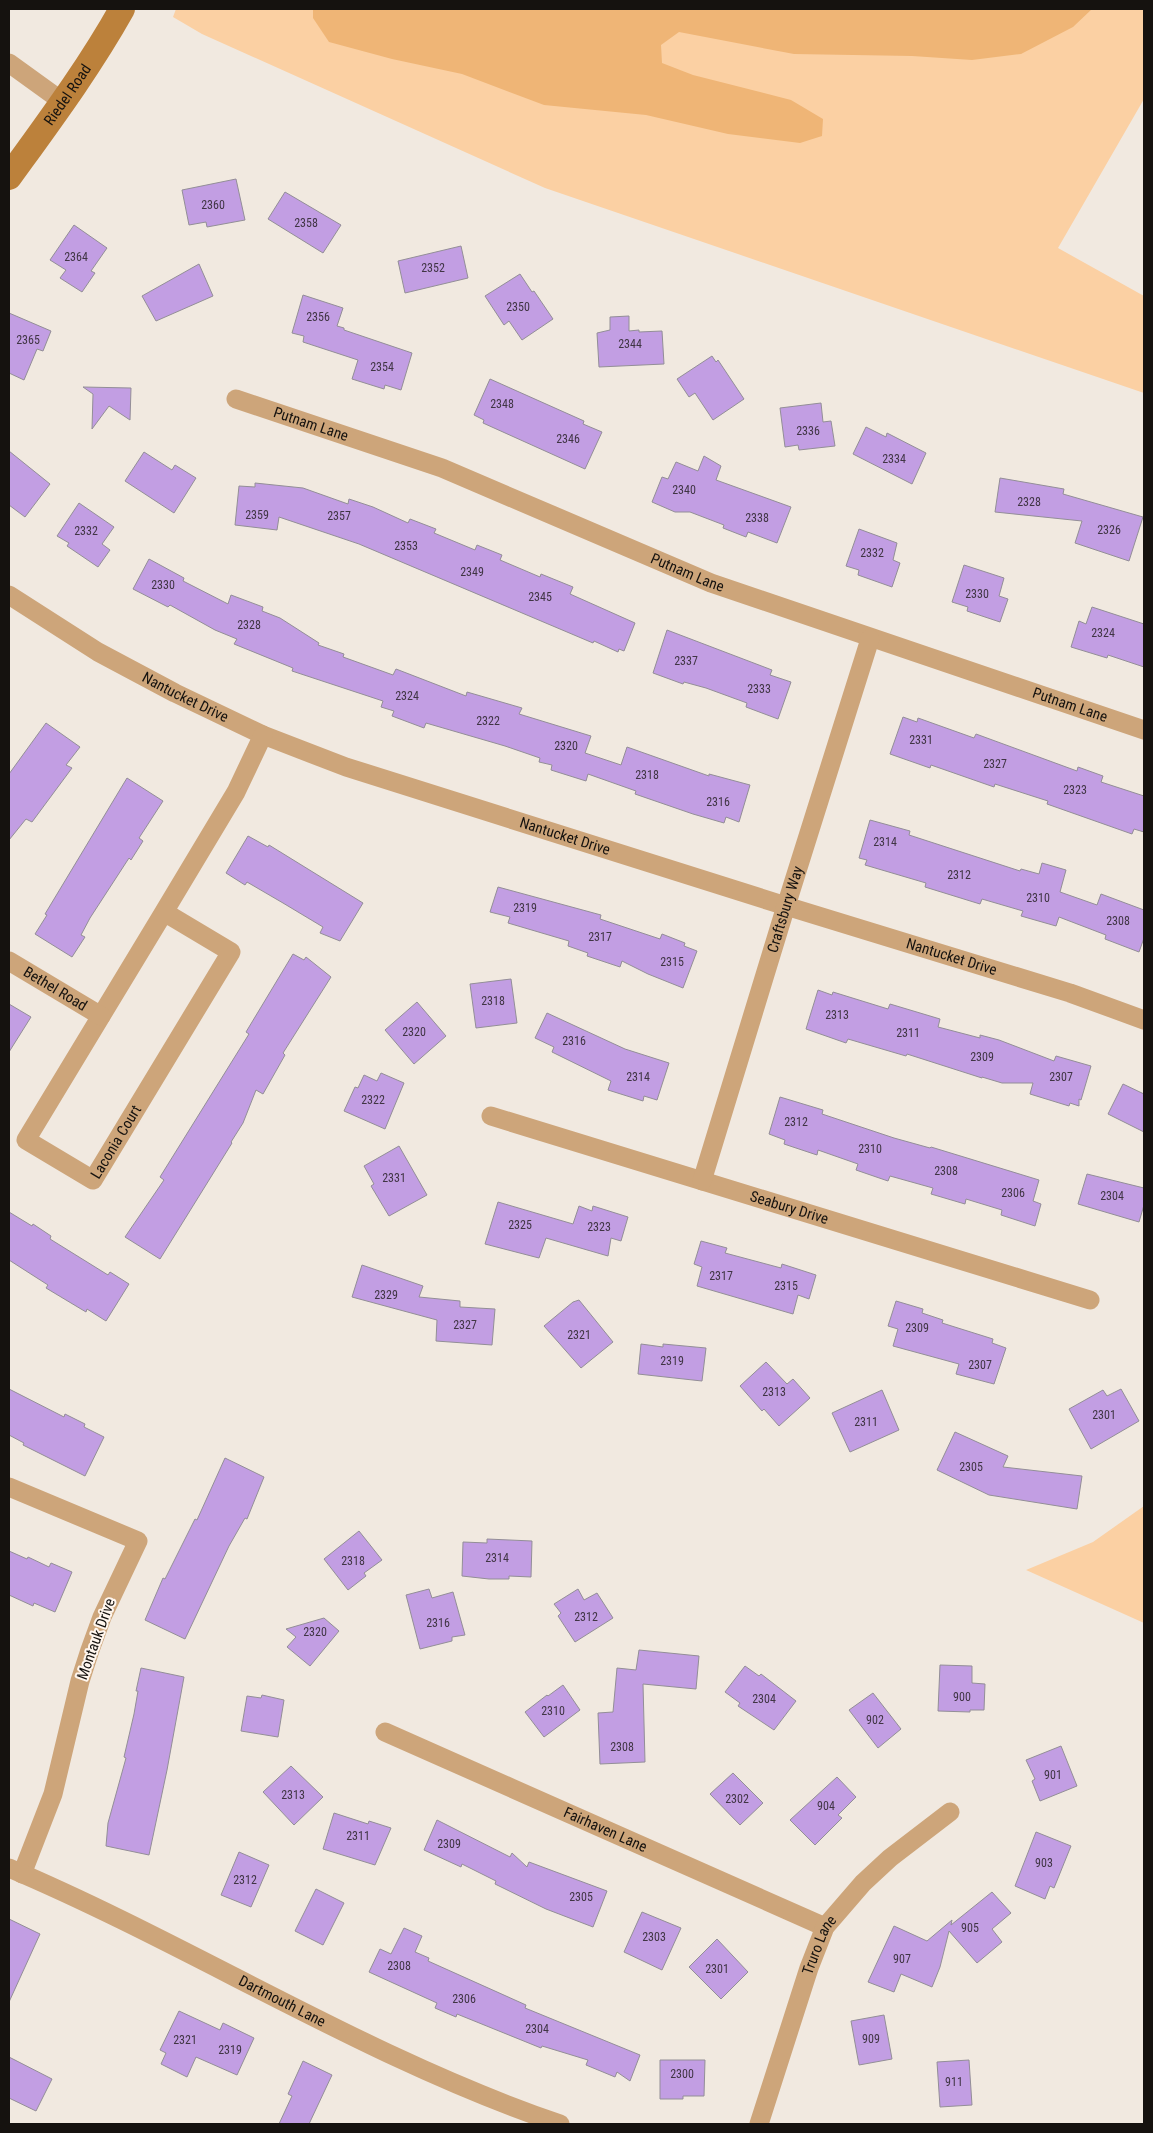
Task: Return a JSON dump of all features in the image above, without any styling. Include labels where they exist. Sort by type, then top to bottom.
[{"type":"street","name":"Riedel Road","points":[[9,177],[64,102],[122,9]]},
{"type":"street","points":[[9,63],[64,102]]},
{"type":"street","name":"Putnam Lane","points":[[236,399],[442,468],[711,583],[870,639],[1144,730]]},
{"type":"street","name":"Nantucket Drive","points":[[9,595],[98,652],[174,693],[264,735],[346,767],[786,906],[1060,990],[1144,1020]]},
{"type":"street","name":"Craftsbury Way","points":[[702,1181],[870,639]]},
{"type":"street","name":"Laconia Court","points":[[164,912],[231,952],[93,1180],[26,1140],[236,792],[264,735]]},
{"type":"street","name":"Bethel Road","points":[[9,961],[101,1016]]},
{"type":"street","name":"Seabury Drive","points":[[491,1116],[1090,1300]]},
{"type":"street","name":"Montauk Drive","points":[[9,1487],[138,1541],[102,1617],[90,1650],[80,1681],[53,1794],[16,1871]]},
{"type":"street","name":"Fairhaven Lane","points":[[385,1732],[825,1927]]},
{"type":"street","name":"Truro Lane","points":[[759,2124],[809,1968],[825,1927],[870,1876],[890,1858],[950,1812]]},
{"type":"street","name":"Dartmouth Lane","points":[[16,1871],[392,2055],[475,2091],[560,2124]]},
{"type":"shaded area","points":[[176,9],[1144,9],[1144,99],[1058,248],[1144,296],[1144,393],[545,188],[202,34],[173,17]]},
{"type":"shaded area","points":[[313,9],[1092,9],[1073,27],[1021,54],[972,60],[912,56],[794,54],[679,32],[661,45],[662,63],[693,75],[791,100],[823,119],[822,136],[800,143],[728,134],[646,115],[544,105],[462,74],[392,59],[329,42],[313,18]]},
{"type":"shaded area","points":[[1144,1506],[1144,1623],[1026,1570],[1093,1542]]},
{"type":"building","points":[[236,179],[245,220],[207,227],[206,222],[189,225],[182,190]]},
{"type":"building","points":[[285,192],[341,225],[323,253],[268,219]]},
{"type":"building","points":[[74,225],[107,248],[91,271],[95,273],[82,292],[60,278],[66,270],[50,260]]},
{"type":"building","points":[[461,246],[468,278],[405,293],[398,261]]},
{"type":"building","points":[[199,264],[213,296],[156,321],[142,296]]},
{"type":"building","points":[[520,274],[553,319],[522,340],[509,321],[504,325],[485,296]]},
{"type":"building","points":[[303,295],[343,308],[337,326],[344,328],[344,330],[412,353],[401,390],[385,385],[384,389],[352,379],[358,360],[303,342],[304,336],[292,333]]},
{"type":"building","points":[[9,313],[51,331],[43,351],[37,349],[24,380],[9,373]]},
{"type":"building","points":[[629,316],[629,331],[662,331],[664,364],[599,367],[597,333],[610,330],[610,317]]},
{"type":"building","points":[[712,356],[716,362],[718,360],[744,399],[713,420],[695,393],[689,397],[677,379]]},
{"type":"building","points":[[490,379],[584,421],[583,424],[602,432],[585,469],[483,423],[484,420],[474,415]]},
{"type":"building","points":[[83,387],[131,388],[130,420],[109,406],[92,429],[93,394]]},
{"type":"building","points":[[821,403],[823,422],[831,421],[835,446],[799,450],[798,445],[785,447],[780,408]]},
{"type":"building","points":[[866,427],[886,437],[887,433],[926,453],[912,484],[853,454]]},
{"type":"building","points":[[9,451],[50,484],[25,517],[9,505]]},
{"type":"building","points":[[144,452],[172,470],[175,465],[196,478],[174,513],[125,481]]},
{"type":"building","points":[[704,456],[721,466],[716,480],[791,507],[777,543],[748,532],[746,537],[723,528],[724,525],[690,512],[675,512],[652,502],[662,477],[668,479],[676,462],[698,471]]},
{"type":"building","points":[[1000,478],[1064,489],[1063,494],[1143,517],[1129,561],[1075,543],[1082,521],[995,512]]},
{"type":"building","points":[[255,483],[303,488],[348,504],[349,499],[373,507],[408,523],[410,519],[436,529],[434,533],[475,550],[477,545],[502,555],[500,560],[540,577],[541,574],[573,587],[570,594],[635,623],[624,651],[619,649],[618,652],[594,641],[593,643],[359,544],[279,517],[277,530],[235,525],[239,486],[255,487]]},
{"type":"building","points":[[79,503],[114,527],[102,544],[110,550],[98,567],[67,546],[69,543],[57,536]]},
{"type":"building","points":[[859,529],[897,543],[893,560],[900,563],[892,587],[858,575],[859,570],[846,566]]},
{"type":"building","points":[[149,559],[184,578],[183,581],[228,604],[231,595],[263,607],[262,611],[280,618],[319,643],[318,645],[344,654],[343,657],[393,675],[396,669],[466,696],[467,692],[522,708],[519,714],[591,736],[585,753],[621,765],[627,747],[709,776],[709,774],[750,785],[739,822],[726,817],[724,823],[693,814],[635,794],[636,791],[588,774],[586,781],[551,770],[552,765],[539,762],[540,758],[505,746],[426,723],[424,728],[392,716],[394,711],[381,707],[383,701],[292,671],[293,668],[234,644],[237,639],[215,630],[170,605],[168,607],[133,589]]},
{"type":"building","points":[[964,565],[1004,578],[999,596],[1008,599],[1000,622],[967,611],[968,607],[952,602]]},
{"type":"building","points":[[1092,607],[1144,624],[1144,667],[1108,655],[1107,658],[1071,647],[1079,621],[1086,624]]},
{"type":"building","points":[[667,630],[772,670],[770,675],[791,682],[778,719],[746,707],[747,703],[706,688],[684,682],[683,684],[653,673]]},
{"type":"building","points":[[903,717],[917,722],[918,718],[974,738],[976,734],[1077,771],[1078,767],[1103,776],[1101,782],[1144,796],[1144,832],[1134,829],[1132,834],[1047,804],[1048,801],[995,784],[994,787],[931,765],[930,768],[890,754]]},
{"type":"building","points":[[46,723],[80,747],[66,765],[72,768],[32,822],[26,819],[9,840],[9,774]]},
{"type":"building","points":[[127,778],[163,801],[139,838],[143,841],[131,860],[129,858],[90,918],[81,935],[85,937],[72,957],[35,934],[47,915],[45,914]]},
{"type":"building","points":[[870,820],[910,831],[909,835],[1020,871],[1021,869],[1039,874],[1042,863],[1066,870],[1060,892],[1097,905],[1101,894],[1144,910],[1144,938],[1139,952],[1105,939],[1106,935],[1059,917],[1056,926],[1021,916],[1023,911],[982,899],[980,904],[925,887],[926,883],[865,865],[867,860],[859,858]]},
{"type":"building","points":[[248,836],[268,847],[269,845],[363,903],[340,941],[320,933],[323,927],[283,903],[247,882],[245,885],[226,873]]},
{"type":"building","points":[[498,887],[601,915],[600,919],[660,939],[662,934],[685,943],[684,946],[697,951],[683,988],[622,961],[620,967],[587,956],[588,953],[568,946],[569,941],[508,923],[510,917],[490,912]]},
{"type":"building","points":[[293,954],[304,960],[306,957],[331,977],[283,1053],[285,1055],[263,1094],[256,1090],[243,1123],[232,1143],[160,1259],[125,1237],[164,1180],[160,1177],[249,1034],[246,1032]]},
{"type":"building","points":[[511,979],[517,1023],[476,1028],[470,984]]},
{"type":"building","points":[[818,990],[832,995],[833,992],[888,1009],[890,1004],[940,1019],[938,1027],[980,1038],[980,1035],[999,1040],[1054,1061],[1056,1056],[1091,1066],[1081,1100],[1079,1099],[1079,1106],[1070,1103],[1069,1106],[1030,1094],[1033,1083],[1002,1083],[907,1054],[906,1056],[848,1039],[846,1043],[806,1029]]},
{"type":"building","points":[[417,1002],[446,1036],[414,1064],[385,1030]]},
{"type":"building","points":[[9,1004],[31,1017],[9,1052]]},
{"type":"building","points":[[547,1013],[625,1049],[669,1063],[657,1100],[644,1096],[643,1101],[608,1090],[611,1081],[552,1052],[554,1047],[535,1038]]},
{"type":"building","points":[[381,1073],[404,1083],[385,1129],[344,1111],[355,1087],[358,1088],[364,1075],[377,1081]]},
{"type":"building","points":[[1123,1084],[1144,1094],[1144,1132],[1108,1114]]},
{"type":"building","points":[[780,1097],[823,1110],[822,1114],[894,1138],[931,1147],[1039,1180],[1033,1201],[1041,1204],[1035,1226],[1001,1215],[1002,1210],[966,1199],[965,1204],[931,1194],[933,1188],[890,1176],[888,1181],[856,1170],[858,1164],[818,1150],[817,1155],[784,1144],[785,1140],[769,1134]]},
{"type":"building","points":[[399,1146],[427,1195],[389,1216],[371,1186],[374,1184],[364,1166]]},
{"type":"building","points":[[1087,1174],[1144,1188],[1144,1205],[1139,1222],[1078,1204]]},
{"type":"building","points":[[498,1202],[573,1224],[579,1206],[592,1211],[593,1206],[628,1217],[621,1241],[611,1238],[608,1256],[546,1238],[539,1258],[485,1244]]},
{"type":"building","points":[[9,1212],[32,1226],[33,1224],[51,1236],[50,1239],[108,1275],[110,1272],[129,1284],[106,1321],[87,1309],[86,1312],[46,1288],[48,1285],[9,1260]]},
{"type":"building","points":[[701,1241],[727,1248],[725,1253],[781,1268],[782,1264],[816,1275],[809,1299],[798,1295],[793,1314],[697,1286],[702,1267],[694,1264]]},
{"type":"building","points":[[362,1265],[423,1286],[419,1297],[460,1301],[460,1307],[495,1309],[492,1345],[436,1341],[437,1320],[352,1297]]},
{"type":"building","points":[[579,1300],[613,1342],[581,1368],[544,1326],[573,1302]]},
{"type":"building","points":[[896,1301],[923,1309],[922,1313],[943,1320],[942,1323],[993,1339],[992,1343],[1006,1348],[994,1384],[956,1374],[959,1364],[893,1346],[898,1329],[888,1326]]},
{"type":"building","points":[[641,1344],[663,1347],[663,1344],[706,1348],[702,1381],[638,1374]]},
{"type":"building","points":[[766,1362],[787,1384],[793,1379],[810,1398],[779,1426],[764,1409],[762,1411],[740,1386]]},
{"type":"building","points":[[9,1389],[64,1417],[65,1414],[85,1424],[84,1427],[104,1437],[85,1476],[23,1445],[24,1443],[9,1435]]},
{"type":"building","points":[[1121,1389],[1139,1421],[1091,1449],[1069,1409],[1103,1390],[1107,1396]]},
{"type":"building","points":[[882,1390],[899,1430],[850,1452],[832,1413]]},
{"type":"building","points":[[955,1432],[1008,1456],[1003,1467],[1082,1476],[1077,1509],[989,1495],[937,1470]]},
{"type":"building","points":[[225,1458],[264,1477],[247,1519],[245,1518],[229,1546],[185,1639],[145,1620],[163,1578],[165,1579],[195,1519],[197,1520]]},
{"type":"building","points":[[359,1531],[382,1560],[364,1573],[366,1576],[348,1590],[324,1559]]},
{"type":"building","points":[[487,1539],[532,1541],[531,1577],[509,1576],[509,1579],[489,1579],[462,1576],[463,1542],[487,1543]]},
{"type":"building","points":[[9,1551],[49,1567],[51,1563],[72,1572],[55,1612],[34,1603],[33,1606],[9,1595]]},
{"type":"building","points":[[429,1589],[432,1598],[453,1592],[465,1635],[452,1637],[452,1641],[420,1649],[406,1595]]},
{"type":"building","points":[[578,1589],[584,1600],[597,1593],[613,1618],[575,1642],[558,1616],[561,1613],[554,1604]]},
{"type":"building","points":[[324,1618],[339,1631],[310,1666],[287,1647],[296,1637],[286,1629]]},
{"type":"building","points":[[639,1650],[699,1656],[696,1689],[643,1684],[645,1762],[600,1764],[598,1713],[613,1712],[617,1668],[636,1670]]},
{"type":"building","points":[[940,1665],[972,1666],[972,1683],[985,1684],[984,1710],[970,1710],[970,1712],[938,1711]]},
{"type":"building","points":[[745,1666],[759,1676],[761,1674],[796,1701],[774,1730],[738,1706],[740,1703],[725,1692]]},
{"type":"building","points":[[141,1668],[184,1677],[149,1855],[106,1846],[108,1823],[126,1758],[124,1757],[134,1714]]},
{"type":"building","points":[[563,1685],[580,1710],[544,1737],[525,1712]]},
{"type":"building","points":[[873,1693],[901,1729],[878,1748],[849,1710]]},
{"type":"building","points":[[262,1695],[284,1700],[278,1737],[241,1731],[247,1696],[261,1698]]},
{"type":"building","points":[[1061,1746],[1077,1786],[1040,1801],[1032,1781],[1035,1779],[1026,1760]]},
{"type":"building","points":[[291,1766],[323,1797],[294,1825],[263,1792]]},
{"type":"building","points":[[733,1773],[763,1803],[740,1825],[710,1794]]},
{"type":"building","points":[[837,1777],[856,1797],[838,1815],[842,1818],[815,1845],[790,1820]]},
{"type":"building","points":[[334,1813],[368,1824],[369,1821],[391,1828],[375,1865],[323,1849]]},
{"type":"building","points":[[437,1820],[510,1857],[512,1853],[527,1867],[529,1862],[607,1891],[593,1927],[546,1909],[495,1884],[496,1881],[462,1864],[461,1867],[424,1850]]},
{"type":"building","points":[[1036,1832],[1071,1846],[1054,1888],[1050,1886],[1045,1899],[1015,1886]]},
{"type":"building","points":[[239,1852],[269,1865],[251,1907],[221,1895]]},
{"type":"building","points":[[316,1889],[344,1903],[323,1945],[295,1931]]},
{"type":"building","points":[[992,1892],[1011,1913],[992,1929],[1002,1942],[977,1963],[949,1931],[940,1967],[932,1987],[901,1974],[894,1992],[868,1982],[894,1926],[927,1941],[952,1920],[951,1925]]},
{"type":"building","points":[[642,1912],[681,1928],[662,1970],[624,1952]]},
{"type":"building","points":[[9,1919],[40,1934],[9,2002]]},
{"type":"building","points":[[404,1928],[422,1936],[415,1952],[429,1958],[428,1961],[526,2005],[525,2008],[640,2055],[630,2081],[617,2072],[615,2077],[586,2065],[588,2060],[542,2046],[541,2048],[457,2014],[456,2017],[435,2008],[437,2003],[369,1972],[380,1949],[391,1954]]},
{"type":"building","points":[[717,1939],[748,1972],[721,1999],[689,1967]]},
{"type":"building","points":[[179,2011],[220,2030],[223,2023],[254,2038],[237,2075],[196,2057],[187,2077],[161,2064],[166,2053],[160,2050]]},
{"type":"building","points":[[884,2015],[892,2059],[859,2065],[851,2021]]},
{"type":"building","points":[[9,2057],[52,2079],[36,2111],[9,2098]]},
{"type":"building","points":[[660,2060],[705,2060],[704,2096],[683,2096],[683,2099],[660,2099]]},
{"type":"building","points":[[969,2060],[972,2105],[940,2107],[937,2062]]},
{"type":"building","points":[[303,2061],[332,2075],[309,2124],[279,2124],[292,2096],[288,2094]]}]
